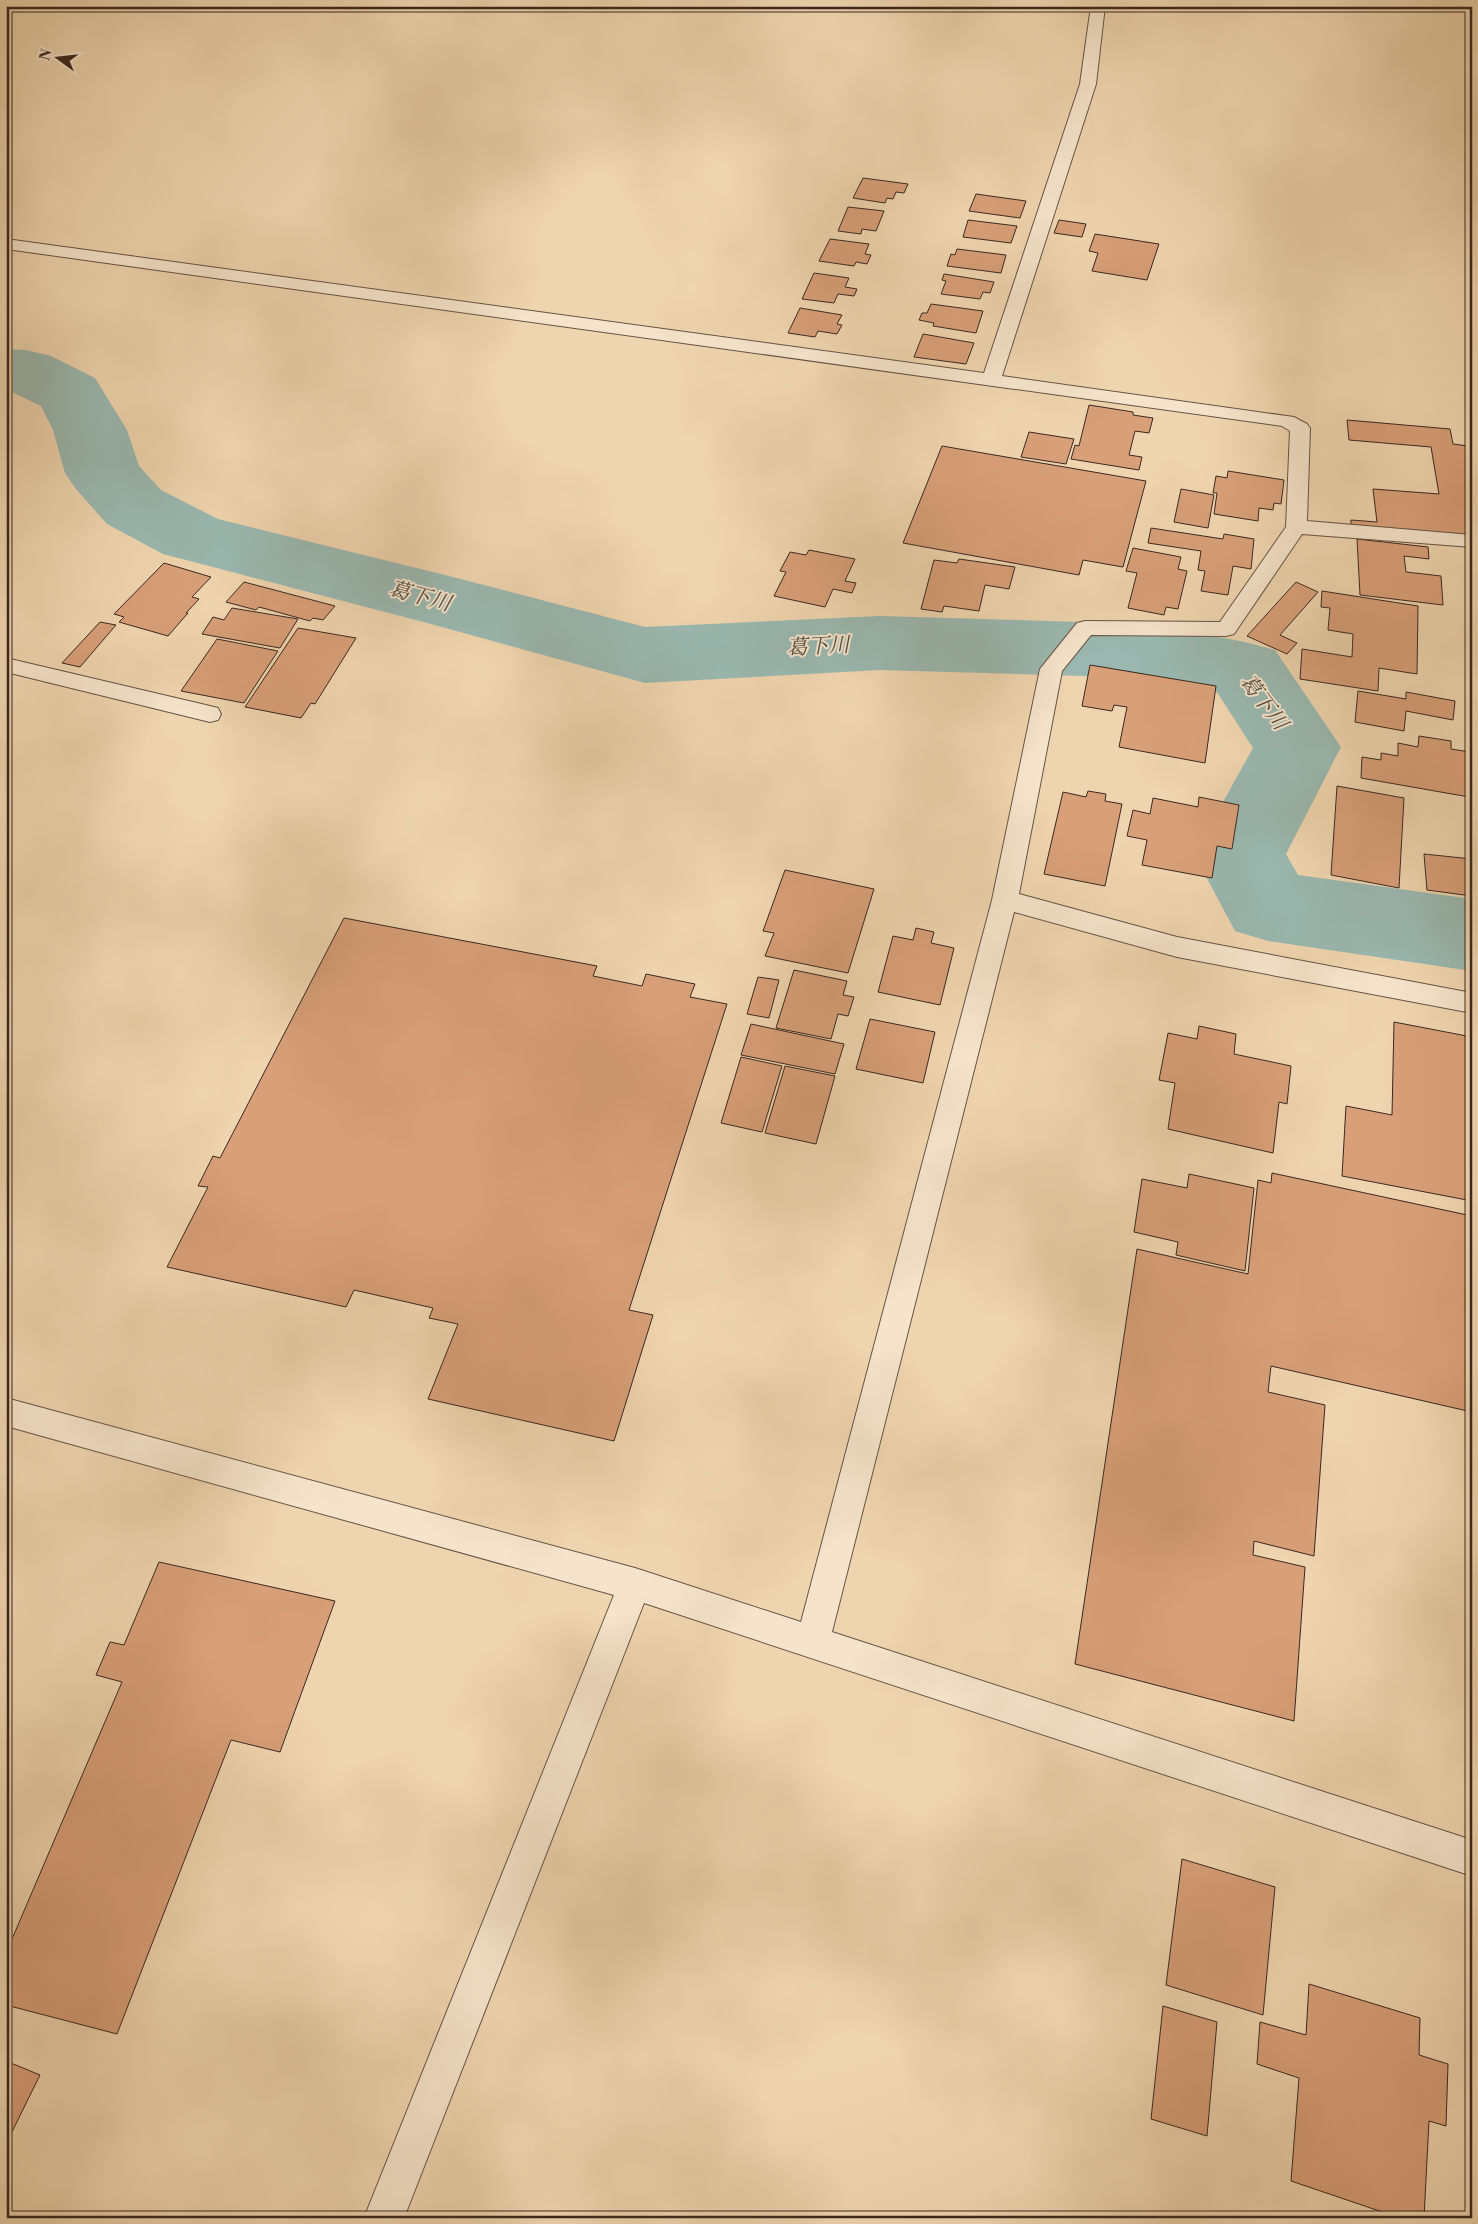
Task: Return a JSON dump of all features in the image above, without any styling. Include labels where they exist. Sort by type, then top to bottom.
[{"type":"street","points":[[991,382],[1088,84],[1098,6]]},
{"type":"street","points":[[6,244],[991,382],[1287,421],[1300,428],[1296,527],[1226,630],[1085,628],[1051,669],[1005,900],[812,1643]]},
{"type":"street","points":[[1296,527],[1472,541]]},
{"type":"street","points":[[6,665],[210,714]]},
{"type":"street","points":[[1005,900],[1178,947],[1472,1003]]},
{"type":"street","points":[[6,1412],[635,1584],[1472,1858]]},
{"type":"street","points":[[384,2218],[635,1584]]},
{"type":"building","points":[[863,178],[908,184],[904,193],[896,192],[893,199],[887,198],[885,203],[853,198]]},
{"type":"building","points":[[976,194],[1026,201],[1020,218],[969,211]]},
{"type":"building","points":[[848,207],[884,211],[876,231],[862,229],[861,234],[838,231]]},
{"type":"building","points":[[968,220],[1017,226],[1011,243],[963,237]]},
{"type":"building","points":[[1059,220],[1086,224],[1082,237],[1054,233]]},
{"type":"building","points":[[1095,234],[1159,244],[1147,280],[1092,271],[1098,253],[1089,251]]},
{"type":"building","points":[[830,239],[869,244],[865,254],[871,255],[867,264],[856,262],[854,266],[819,261]]},
{"type":"building","points":[[957,249],[1006,255],[1001,273],[947,266],[951,254],[955,255]]},
{"type":"building","points":[[814,273],[849,278],[845,287],[857,289],[854,296],[838,294],[834,303],[802,299]]},
{"type":"building","points":[[944,274],[994,282],[990,293],[983,292],[980,299],[941,294],[946,281],[942,280]]},
{"type":"building","points":[[931,304],[983,311],[976,333],[933,326],[934,323],[919,320],[922,313],[927,313]]},
{"type":"building","points":[[800,308],[842,315],[837,324],[842,325],[837,334],[818,331],[815,337],[788,333]]},
{"type":"building","points":[[923,334],[974,343],[966,364],[914,357]]},
{"type":"building","points":[[1089,405],[1133,412],[1133,415],[1153,418],[1149,433],[1135,431],[1129,455],[1142,457],[1139,470],[1071,459],[1075,445],[1079,446]]},
{"type":"building","points":[[1347,420],[1450,429],[1453,444],[1468,446],[1472,467],[1472,536],[1351,525],[1351,520],[1377,522],[1373,489],[1439,494],[1431,447],[1349,440]]},
{"type":"building","points":[[1029,432],[1074,439],[1066,464],[1021,457]]},
{"type":"building","points":[[942,446],[1146,481],[1123,567],[1083,560],[1079,575],[903,543]]},
{"type":"building","points":[[1228,471],[1284,480],[1281,504],[1274,503],[1273,510],[1259,508],[1258,521],[1214,514],[1217,493],[1213,493],[1216,476],[1227,478]]},
{"type":"building","points":[[1181,489],[1214,495],[1208,528],[1174,522]]},
{"type":"building","points":[[1151,528],[1223,539],[1224,534],[1254,539],[1251,569],[1233,566],[1228,595],[1201,591],[1205,571],[1198,570],[1201,551],[1148,543]]},
{"type":"building","points":[[1357,539],[1428,547],[1429,559],[1404,556],[1406,572],[1441,576],[1443,605],[1360,595]]},
{"type":"building","points":[[1133,548],[1181,557],[1178,569],[1187,571],[1178,609],[1166,607],[1164,615],[1128,608],[1137,573],[1126,571]]},
{"type":"building","points":[[809,550],[855,559],[845,581],[856,583],[852,593],[833,589],[825,607],[774,596],[786,572],[780,571],[790,552],[806,555]]},
{"type":"building","points":[[959,559],[1015,567],[1009,589],[985,585],[979,611],[944,606],[942,612],[921,609],[934,560],[957,563]]},
{"type":"building","points":[[164,563],[211,577],[192,597],[199,599],[168,636],[119,622],[124,617],[114,614]]},
{"type":"building","points":[[244,582],[335,606],[323,620],[313,618],[310,621],[259,607],[256,610],[226,602]]},
{"type":"building","points":[[1296,582],[1318,592],[1280,635],[1297,643],[1287,654],[1247,636]]},
{"type":"building","points":[[1322,591],[1418,606],[1417,674],[1379,668],[1378,691],[1300,679],[1302,649],[1352,657],[1353,634],[1328,630],[1330,608],[1321,607]]},
{"type":"building","points":[[232,608],[298,619],[280,648],[202,634],[213,617],[224,620]]},
{"type":"building","points":[[100,622],[116,625],[80,667],[62,663]]},
{"type":"building","points":[[298,628],[356,638],[315,704],[311,703],[301,718],[245,707]]},
{"type":"building","points":[[217,639],[278,651],[244,703],[181,691]]},
{"type":"building","points":[[1090,665],[1216,686],[1205,763],[1119,747],[1127,707],[1114,705],[1112,711],[1082,706]]},
{"type":"building","points":[[1358,691],[1406,699],[1406,692],[1455,701],[1453,720],[1406,711],[1404,731],[1355,722]]},
{"type":"building","points":[[1419,736],[1451,741],[1451,749],[1470,752],[1469,797],[1361,778],[1362,757],[1381,760],[1381,753],[1398,756],[1398,743],[1418,747]]},
{"type":"building","points":[[1337,786],[1404,798],[1399,888],[1331,875]]},
{"type":"building","points":[[1088,791],[1106,794],[1105,801],[1122,804],[1105,886],[1044,874],[1063,792],[1086,797]]},
{"type":"building","points":[[1199,797],[1239,805],[1232,849],[1217,846],[1212,878],[1142,865],[1147,840],[1127,836],[1133,810],[1150,814],[1153,798],[1198,807]]},
{"type":"building","points":[[1424,854],[1472,859],[1472,896],[1427,890]]},
{"type":"building","points":[[785,870],[874,889],[848,973],[765,956],[774,933],[763,931]]},
{"type":"building","points":[[344,918],[597,966],[593,976],[642,986],[646,974],[695,984],[690,997],[727,1004],[629,1310],[653,1315],[614,1441],[428,1399],[458,1324],[429,1318],[433,1308],[354,1290],[346,1307],[167,1267],[208,1187],[198,1186],[213,1156],[220,1158]]},
{"type":"building","points":[[916,928],[934,932],[931,943],[954,948],[940,1005],[878,992],[893,936],[913,940]]},
{"type":"building","points":[[794,970],[847,981],[843,995],[854,997],[848,1016],[838,1014],[831,1039],[776,1028]]},
{"type":"building","points":[[758,977],[779,980],[769,1018],[747,1014]]},
{"type":"building","points":[[870,1019],[935,1032],[923,1083],[856,1069]]},
{"type":"building","points":[[1394,1022],[1472,1037],[1472,1201],[1342,1176],[1346,1106],[1392,1115]]},
{"type":"building","points":[[751,1024],[844,1044],[835,1074],[741,1055]]},
{"type":"building","points":[[1199,1026],[1236,1034],[1234,1054],[1291,1066],[1287,1104],[1279,1102],[1273,1153],[1168,1129],[1175,1083],[1159,1080],[1168,1033],[1197,1039]]},
{"type":"building","points":[[741,1057],[782,1066],[762,1132],[721,1123]]},
{"type":"building","points":[[785,1066],[835,1076],[816,1144],[765,1133]]},
{"type":"building","points":[[1272,1173],[1472,1216],[1472,1412],[1271,1366],[1268,1392],[1325,1405],[1314,1556],[1254,1541],[1253,1555],[1305,1567],[1294,1721],[1075,1664],[1137,1249],[1248,1274],[1258,1180],[1271,1183]]},
{"type":"building","points":[[1189,1174],[1254,1188],[1245,1271],[1176,1255],[1178,1242],[1134,1232],[1142,1179],[1187,1188]]},
{"type":"building","points":[[159,1562],[335,1601],[280,1752],[231,1740],[117,2034],[6,2005],[6,1953],[122,1682],[96,1675],[110,1642],[124,1645]]},
{"type":"building","points":[[1182,1859],[1275,1887],[1263,2015],[1166,1985]]},
{"type":"building","points":[[1309,1984],[1420,2018],[1419,2055],[1448,2064],[1446,2126],[1429,2121],[1424,2218],[1400,2218],[1291,2181],[1299,2078],[1257,2064],[1260,2022],[1306,2035]]},
{"type":"building","points":[[1163,2006],[1217,2022],[1207,2136],[1151,2119]]},
{"type":"building","points":[[6,2061],[40,2075],[6,2144]]},
{"type":"waterway","name":"葛下川","points":[[6,370],[26,371],[70,393],[90,430],[103,473],[134,507],[191,537],[449,602],[645,655],[880,643],[1149,651],[1245,670],[1297,747],[1240,854],[1268,906],[1472,935]]}]
